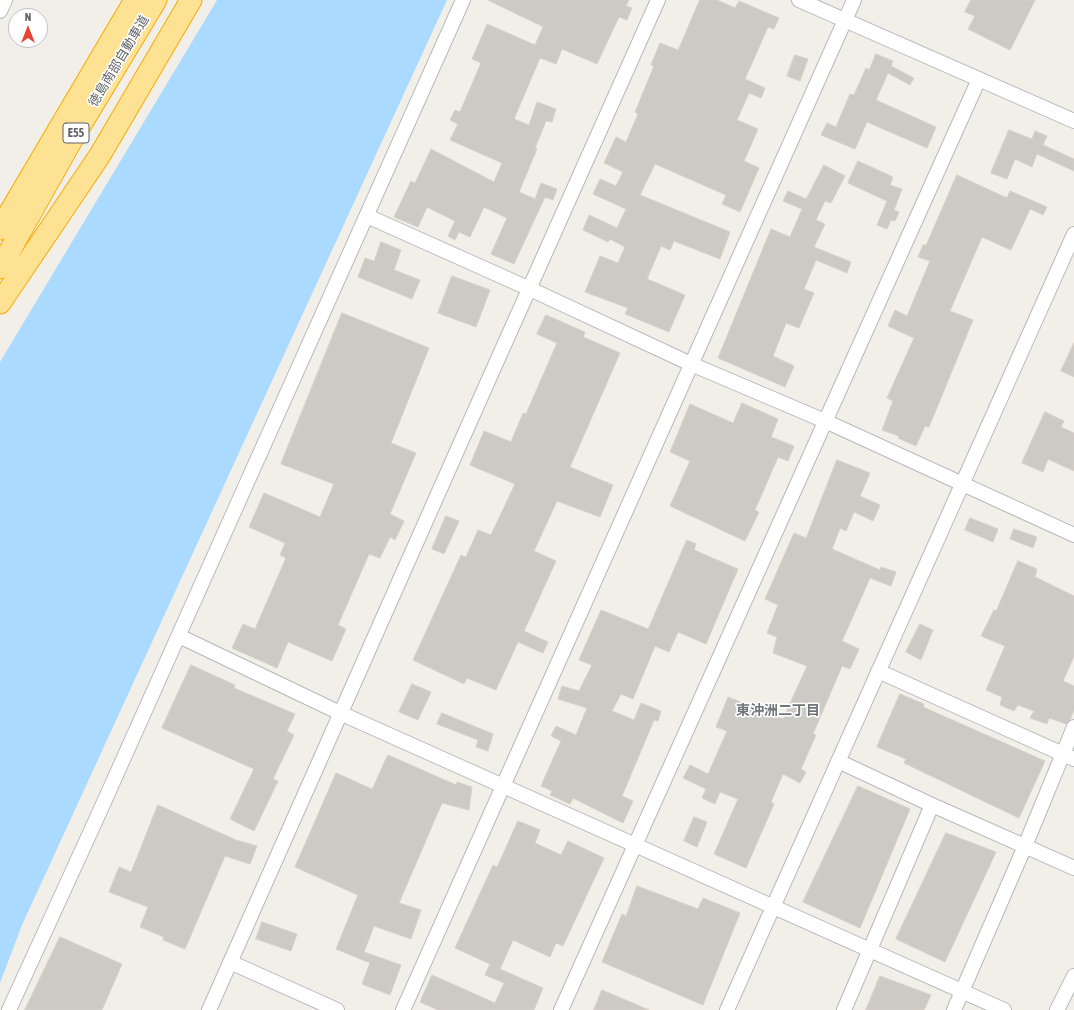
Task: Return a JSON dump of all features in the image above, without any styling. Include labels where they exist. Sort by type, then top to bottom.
[{"type":"highway","points":[[0,229],[135,0]]},
{"type":"highway","name":"徳島南部自動車道","points":[[0,268],[74,136],[156,0]]},
{"type":"highway","points":[[0,303],[100,155],[191,0]]},
{"type":"street","points":[[0,11],[5,0]]},
{"type":"street","points":[[9,1010],[367,216],[462,0]]},
{"type":"street","points":[[9,1010],[462,0]]},
{"type":"street","points":[[209,1010],[270,868],[658,0]]},
{"type":"street","points":[[799,0],[1074,121]]},
{"type":"street","points":[[403,1010],[854,0]]},
{"type":"street","points":[[561,1010],[979,79]]},
{"type":"street","points":[[367,216],[530,289],[691,364],[825,421],[1074,535]]},
{"type":"street","points":[[727,1010],[1074,234]]},
{"type":"street","points":[[178,636],[340,713],[502,787],[1004,1010]]},
{"type":"street","points":[[878,671],[1068,756]]},
{"type":"street","points":[[954,1010],[1025,846],[1068,756],[1074,727]]},
{"type":"street","points":[[838,761],[932,805],[1074,868]]},
{"type":"street","points":[[844,1010],[932,805]]},
{"type":"street","points":[[230,962],[337,1010]]},
{"type":"street","points":[[1057,1010],[1074,976]]},
{"type":"water","points":[[217,0],[447,0],[22,925],[0,983],[0,362]]},
{"type":"building","points":[[488,0],[629,0],[626,6],[632,8],[627,20],[619,17],[597,64],[562,49],[556,64],[540,58],[514,119],[529,125],[537,102],[556,109],[552,122],[546,121],[535,148],[537,149],[519,192],[535,199],[541,183],[557,189],[553,200],[545,197],[514,264],[491,254],[507,218],[484,207],[470,237],[459,232],[455,240],[448,236],[455,221],[427,207],[418,227],[394,217],[411,181],[415,183],[431,149],[494,182],[502,163],[450,140],[458,124],[450,120],[455,110],[460,112],[481,63],[472,59],[487,24],[535,45],[543,27]]},
{"type":"building","points":[[700,0],[717,0],[735,8],[739,1],[779,18],[774,29],[768,27],[745,79],[765,88],[761,98],[749,93],[737,120],[758,129],[744,161],[759,168],[740,212],[722,204],[726,195],[655,164],[640,195],[730,232],[720,259],[674,241],[670,250],[661,246],[647,279],[685,295],[669,332],[625,314],[628,308],[585,292],[600,256],[618,263],[625,247],[610,239],[608,242],[583,230],[589,215],[617,228],[626,209],[593,194],[600,179],[616,186],[623,172],[604,163],[616,137],[626,142],[638,114],[635,112],[654,66],[651,65],[660,43],[678,50]]},
{"type":"building","points":[[971,0],[1035,0],[1010,50],[968,29],[975,16],[965,12]]},
{"type":"building","points":[[876,54],[893,61],[891,66],[914,78],[910,85],[888,73],[876,100],[936,127],[927,148],[867,122],[855,149],[821,135],[827,123],[836,127],[850,94],[854,95],[866,68],[869,70]]},
{"type":"building","points":[[795,55],[808,59],[800,81],[787,76]]},
{"type":"building","points":[[1009,130],[1032,139],[1035,131],[1047,136],[1043,145],[1074,159],[1074,171],[1037,154],[1032,167],[1015,159],[1007,179],[991,173]]},
{"type":"building","points":[[858,161],[893,177],[890,185],[902,189],[894,210],[899,212],[895,221],[891,220],[887,229],[877,225],[887,201],[848,183]]},
{"type":"building","points":[[824,165],[845,176],[831,203],[825,201],[816,220],[825,224],[814,247],[851,262],[847,273],[816,260],[804,289],[814,293],[799,328],[786,323],[773,356],[794,366],[785,387],[718,358],[771,229],[790,237],[802,209],[783,201],[788,191],[806,199]]},
{"type":"building","points":[[957,175],[1007,198],[1010,191],[1047,207],[1043,215],[1030,209],[1011,250],[982,237],[950,311],[973,320],[929,427],[925,426],[916,446],[898,438],[899,436],[882,430],[893,401],[887,398],[914,338],[888,326],[895,310],[907,316],[930,261],[918,257],[923,245],[926,245]]},
{"type":"building","points":[[381,242],[401,250],[394,270],[420,280],[412,299],[358,277],[365,258],[374,261]]},
{"type":"building","points":[[452,276],[490,290],[476,327],[438,313]]},
{"type":"building","points":[[342,313],[429,348],[391,443],[416,453],[390,514],[404,521],[395,540],[390,537],[380,558],[369,554],[338,625],[346,629],[332,661],[288,642],[277,668],[232,648],[243,624],[255,629],[286,558],[280,555],[285,543],[249,527],[264,493],[320,517],[334,484],[281,464]]},
{"type":"building","points":[[546,315],[585,332],[583,337],[620,353],[570,467],[613,485],[600,517],[557,501],[534,551],[556,561],[524,631],[548,642],[543,653],[518,642],[496,690],[467,678],[464,684],[413,660],[461,555],[466,557],[478,530],[491,535],[515,484],[470,465],[484,431],[511,442],[523,413],[526,414],[557,343],[537,334]]},
{"type":"building","points":[[1074,343],[1074,377],[1061,371]]},
{"type":"building","points":[[742,403],[778,419],[771,437],[794,446],[788,461],[778,457],[755,510],[759,512],[745,541],[670,506],[690,461],[670,452],[690,404],[733,423]]},
{"type":"building","points":[[1045,412],[1064,421],[1061,427],[1074,433],[1074,471],[1048,459],[1043,472],[1022,463]]},
{"type":"building","points":[[837,460],[870,473],[860,496],[880,505],[873,521],[854,512],[846,531],[840,528],[832,549],[880,570],[881,567],[896,572],[891,586],[870,578],[842,641],[859,649],[850,669],[842,666],[813,734],[816,735],[801,769],[806,772],[800,783],[783,774],[771,802],[774,804],[746,868],[714,854],[738,799],[720,792],[715,804],[702,798],[706,789],[683,778],[690,765],[708,774],[727,731],[716,727],[728,697],[783,719],[807,666],[773,653],[777,637],[767,633],[778,605],[765,599],[794,533],[806,538]]},
{"type":"building","points":[[446,516],[459,521],[444,554],[432,549]]},
{"type":"building","points":[[970,518],[998,529],[993,542],[965,530]]},
{"type":"building","points":[[1014,529],[1037,537],[1033,548],[1010,539]]},
{"type":"building","points":[[687,540],[696,544],[694,550],[738,569],[706,644],[678,632],[669,652],[655,646],[633,699],[621,694],[612,711],[634,720],[641,703],[661,711],[658,721],[654,720],[622,796],[633,801],[623,823],[573,798],[570,804],[550,795],[552,791],[541,786],[561,741],[551,736],[556,726],[576,735],[587,708],[558,699],[562,686],[579,691],[592,665],[579,660],[601,610],[648,629]]},
{"type":"building","points":[[1018,561],[1037,569],[1035,577],[1074,596],[1074,656],[1063,681],[1074,686],[1074,710],[1070,720],[1066,724],[1049,718],[1047,724],[1030,718],[1034,711],[1018,705],[1014,711],[1000,705],[1002,697],[986,690],[1005,646],[981,636],[994,610],[996,611]]},
{"type":"building","points":[[920,624],[933,630],[921,660],[906,652]]},
{"type":"building","points":[[191,665],[235,685],[234,688],[295,714],[287,731],[294,735],[273,779],[278,781],[254,831],[230,819],[254,769],[162,728]]},
{"type":"building","points":[[412,684],[431,692],[418,720],[399,712]]},
{"type":"building","points":[[900,694],[924,704],[923,707],[1045,761],[1019,818],[904,763],[906,759],[877,747]]},
{"type":"building","points":[[442,713],[493,734],[488,751],[476,747],[478,740],[437,724]]},
{"type":"building","points":[[388,755],[456,785],[457,782],[472,787],[469,810],[442,803],[399,903],[421,910],[411,939],[374,926],[364,952],[401,965],[390,995],[362,984],[370,963],[336,949],[358,895],[295,867],[336,773],[372,789]]},
{"type":"building","points":[[858,786],[910,809],[860,928],[803,902]]},
{"type":"building","points":[[158,805],[236,840],[257,846],[250,864],[225,856],[185,949],[163,940],[164,937],[140,927],[148,907],[109,892],[119,867],[131,872]]},
{"type":"building","points":[[694,817],[707,822],[697,847],[684,841]]},
{"type":"building","points":[[518,821],[540,830],[535,843],[561,855],[568,841],[604,858],[563,946],[556,943],[550,957],[513,940],[500,969],[543,988],[534,1010],[438,1010],[420,1002],[432,975],[495,1003],[504,983],[485,975],[490,964],[455,948],[493,865],[497,867]]},
{"type":"building","points":[[946,833],[996,852],[945,962],[896,939]]},
{"type":"building","points":[[637,886],[698,909],[703,898],[740,913],[703,1005],[602,962],[622,914],[626,916]]},
{"type":"building","points":[[262,922],[297,934],[291,951],[256,939]]},
{"type":"building","points":[[60,937],[122,964],[102,1010],[25,1010]]},
{"type":"building","points":[[880,976],[931,995],[924,1010],[866,1010]]},
{"type":"building","points":[[602,990],[649,1010],[594,1010]]},
{"type":"district","name":"東沖洲二丁目","points":[[778,711]]}]
